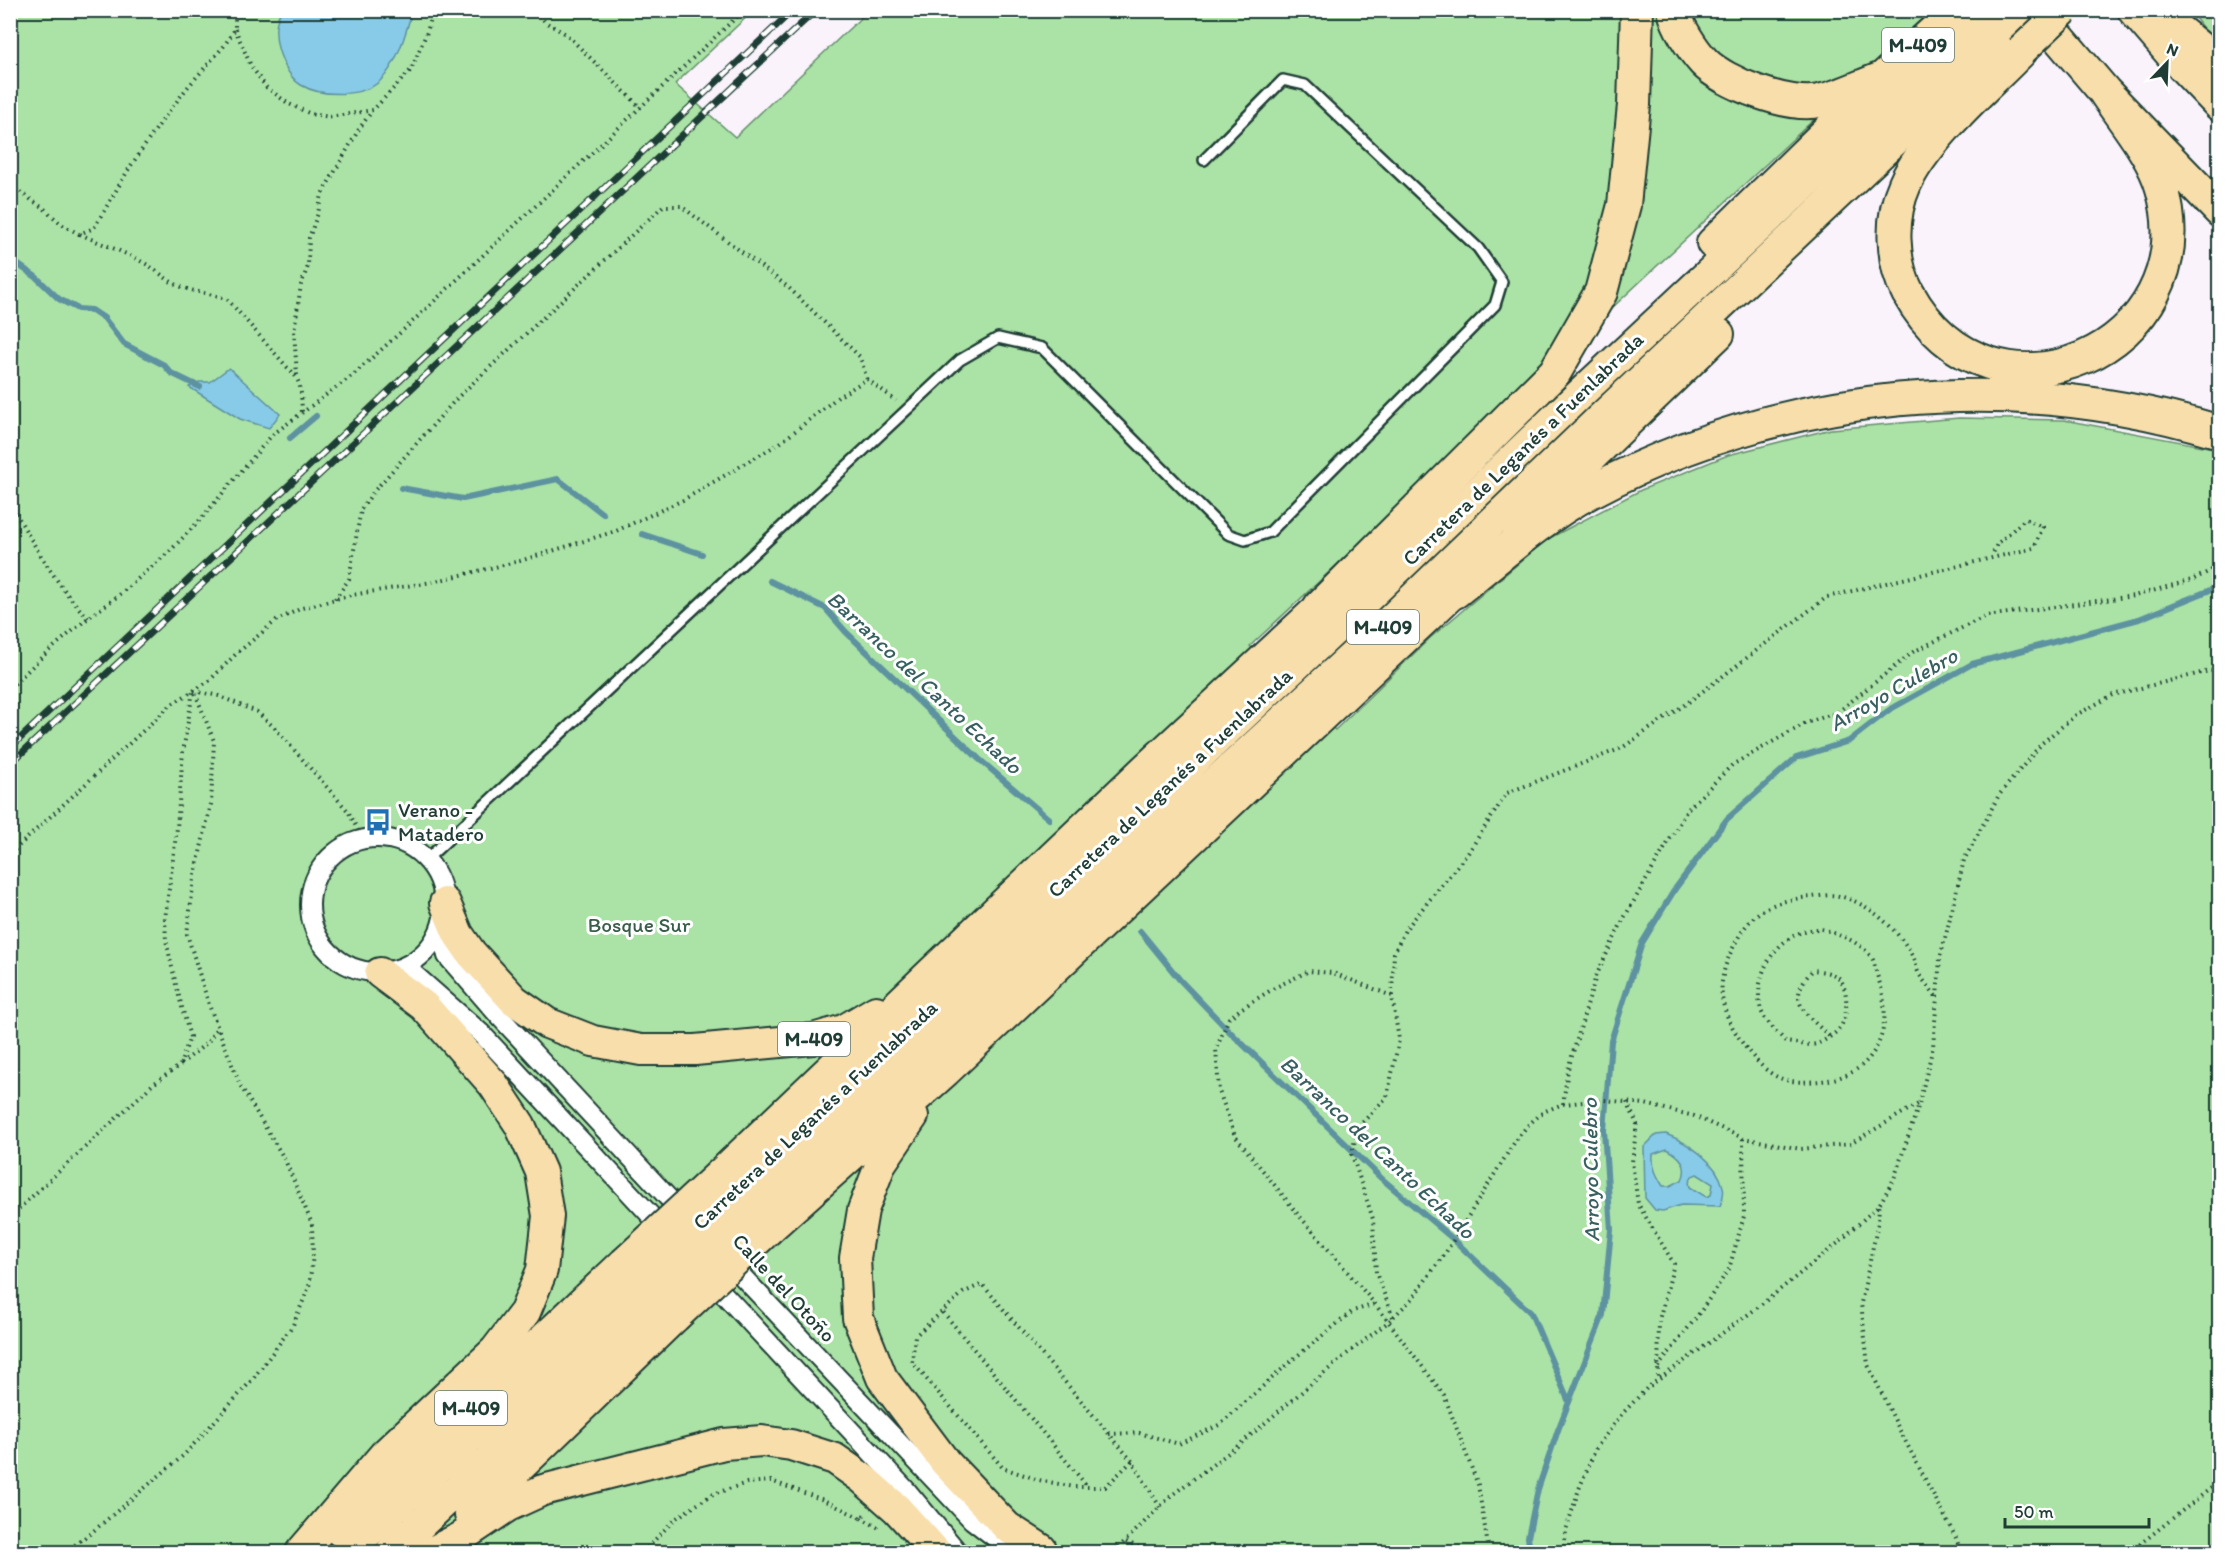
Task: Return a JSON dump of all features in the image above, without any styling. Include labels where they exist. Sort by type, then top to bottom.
[{"type":"highway","points":[[1320,606],[1555,372],[1601,292],[1624,205],[1634,105],[1637,10]]},
{"type":"highway","points":[[1674,10],[1676,21],[1705,63],[1746,89],[1783,100],[1818,102],[1880,79]]},
{"type":"highway","name":"M-409","points":[[443,916],[471,953],[514,1000],[547,1023],[593,1041],[641,1050],[695,1050],[813,1039],[844,1030],[872,1015],[1569,381],[1880,79],[1956,10]]},
{"type":"highway","points":[[2034,10],[2104,91],[2220,209]]},
{"type":"highway","name":"Carretera de Leganés a Fuenlabrada","points":[[347,1552],[650,1290],[744,1202],[1025,957],[1359,650],[2000,28],[2034,10]]},
{"type":"highway","points":[[2054,10],[2220,209]]},
{"type":"highway","name":"M-409","points":[[744,1202],[946,1071],[1455,592],[1548,498],[1945,118],[2000,28],[2064,10]]},
{"type":"highway","points":[[2134,10],[2220,105]]},
{"type":"highway","points":[[2167,19],[2220,65]]},
{"type":"highway","points":[[2167,19],[2220,92]]},
{"type":"highway","points":[[2000,28],[1940,134],[1905,183],[1895,221],[1896,257],[1901,277],[1916,307],[1941,338],[1973,358],[1993,365],[2032,371],[2072,363],[2113,342],[2127,330],[2150,301],[2164,266],[2167,246],[2166,207],[2162,187],[2143,151],[2104,91]]},
{"type":"highway","points":[[1455,592],[1536,528],[1588,493],[1646,465],[1699,445],[1805,413],[1916,398],[2026,396],[2146,413],[2220,432]]},
{"type":"highway","name":"M-409","points":[[391,1552],[650,1290],[744,1202],[1146,768]]},
{"type":"highway","name":"M-409","points":[[302,1552],[384,1455],[495,1351],[525,1312],[542,1270],[548,1216],[541,1172],[520,1125],[493,1084],[393,970]]},
{"type":"highway","name":"M-409","points":[[946,1071],[881,1163],[863,1210],[855,1258],[858,1317],[882,1378],[945,1462],[1031,1551]]},
{"type":"highway","name":"M-409","points":[[316,1552],[650,1290]]},
{"type":"highway","name":"M-409","points":[[431,1552],[650,1290]]},
{"type":"highway","name":"M-409","points":[[431,1552],[460,1538],[508,1506],[543,1490],[724,1444],[762,1441],[781,1443],[835,1459],[862,1478],[894,1507],[936,1552]]},
{"type":"street","points":[[393,970],[426,953],[443,916],[441,882],[427,859],[394,839],[362,838],[332,853],[315,876],[310,891],[309,917],[321,944],[343,964],[393,970],[489,1041],[908,1492],[958,1552]]},
{"type":"street","name":"Calle del Otoño","points":[[443,916],[447,956],[499,1016],[972,1520],[994,1538],[1031,1551]]},
{"type":"lane","points":[[427,859],[960,360],[998,339],[1042,348],[1228,534],[1245,540],[1270,532],[1496,305],[1502,282],[1478,248],[1305,85],[1283,80],[1204,160]]},
{"type":"path","points":[[235,10],[235,29],[251,66],[266,87],[289,104],[311,114],[330,117],[373,110]]},
{"type":"path","points":[[302,414],[302,394],[297,375],[294,331],[301,285],[308,266],[309,237],[322,194],[359,129],[373,110],[411,70],[427,33],[433,10]]},
{"type":"path","points":[[536,10],[545,21],[567,34],[641,108]]},
{"type":"path","points":[[10,688],[44,655],[170,551],[200,520],[272,435],[353,375],[411,323],[744,10]]},
{"type":"path","points":[[79,234],[94,228],[130,167],[161,122],[224,46],[235,29]]},
{"type":"path","points":[[10,185],[46,210],[61,224],[79,234],[118,249],[177,285],[197,293],[216,294],[228,300],[287,367],[297,375]]},
{"type":"path","points":[[334,599],[349,579],[361,509],[375,490],[458,397],[663,206],[681,206],[788,287],[860,357],[867,379],[907,410]]},
{"type":"path","points":[[10,854],[172,704],[209,681],[236,654],[277,620],[302,608],[334,599],[432,582],[520,561],[616,531],[683,500],[780,443],[838,397],[867,379]]},
{"type":"path","points":[[10,503],[33,543],[73,603],[88,618]]},
{"type":"path","points":[[1393,1317],[1376,1273],[1373,1219],[1352,1155],[1357,1128],[1387,1096],[1399,1040],[1392,996],[1394,953],[1406,930],[1468,853],[1507,793],[1622,748],[1690,701],[1827,597],[1992,556],[2034,548],[2043,527],[2025,519],[1997,544],[1992,556]]},
{"type":"path","points":[[1563,1104],[1568,1069],[1596,976],[1624,918],[1687,810],[1732,765],[1806,723],[1838,712],[1913,652],[1986,616],[2134,596],[2192,580],[2220,566]]},
{"type":"path","points":[[1564,1552],[1566,1530],[1579,1489],[1596,1448],[1622,1414],[1647,1388],[1766,1300],[1838,1243],[1879,1205],[1894,1179],[1919,1104],[1933,1047],[1940,960],[1964,860],[1999,795],[2042,743],[2076,715],[2113,696],[2209,671],[2220,671]]},
{"type":"path","points":[[194,690],[219,696],[257,712],[274,727],[348,811],[362,838]]},
{"type":"path","points":[[65,1552],[184,1455],[253,1379],[293,1325],[309,1287],[313,1255],[312,1224],[285,1160],[240,1085],[187,934],[194,879],[212,804],[214,741],[194,690]]},
{"type":"path","points":[[180,1065],[190,1037],[166,940],[165,919],[177,828],[183,752],[194,690]]},
{"type":"path","points":[[1829,1036],[1809,1016],[1799,1003],[1797,996],[1804,980],[1813,970],[1824,971],[1839,979],[1845,991],[1846,1011],[1839,1029],[1818,1044],[1786,1042],[1761,1011],[1760,988],[1772,954],[1785,940],[1821,929],[1852,939],[1872,959],[1884,992],[1886,1020],[1882,1038],[1869,1060],[1848,1075],[1832,1080],[1806,1082],[1780,1078],[1754,1058],[1737,1036],[1724,1008],[1720,987],[1723,970],[1740,934],[1761,912],[1795,898],[1839,896],[1881,916],[1914,959],[1918,971],[1937,998]]},
{"type":"path","points":[[1392,996],[1333,973],[1309,971],[1276,987],[1229,1018],[1216,1049],[1219,1091],[1234,1136],[1375,1304],[1444,1395],[1478,1485],[1489,1552]]},
{"type":"path","points":[[10,1217],[152,1085],[208,1042],[218,1027]]},
{"type":"path","points":[[1114,1552],[1172,1495],[1239,1445],[1388,1322],[1412,1299],[1446,1252],[1527,1126],[1543,1112],[1563,1104],[1588,1102],[1645,1104],[1695,1116],[1743,1138],[1801,1149],[1850,1144],[1919,1104]]},
{"type":"path","points":[[1624,1102],[1637,1124],[1632,1162],[1638,1204],[1674,1264],[1659,1320],[1658,1380]]},
{"type":"path","points":[[1658,1367],[1730,1269],[1744,1216],[1743,1138]]},
{"type":"path","points":[[1879,1205],[1878,1223],[1861,1302],[1868,1365],[1961,1552]]},
{"type":"path","points":[[1132,1461],[1105,1487],[1074,1487],[1039,1480],[1003,1468],[912,1362],[915,1336],[963,1293],[982,1284],[1132,1461],[1160,1507]]},
{"type":"path","points":[[1109,1434],[1139,1433],[1179,1444],[1219,1425],[1353,1311],[1375,1304]]},
{"type":"path","points":[[943,1312],[1088,1487]]},
{"type":"path","points":[[643,1552],[675,1519],[713,1494],[747,1483],[771,1481],[821,1499],[861,1518],[868,1511],[894,1507]]},
{"type":"path","points":[[2130,1552],[2220,1481]]},
{"type":"path","points":[[1126,1542],[1151,1552]]},
{"type":"green space","name":"Bosque Sur","points":[[11,11],[281,11],[278,17],[385,75],[393,61],[412,11],[753,11],[675,84],[735,137],[868,11],[1930,11],[1250,646],[1335,730],[1430,638],[1546,540],[1641,490],[1728,455],[1831,429],[1959,418],[2064,420],[2219,449],[2219,1552],[11,1552]]},
{"type":"green space","points":[[2190,11],[2219,11],[2219,50]]},
{"type":"water","points":[[281,10],[412,11],[400,48],[386,74],[373,86],[342,94],[309,89],[291,75],[283,62],[276,39],[276,24]]},
{"type":"water","points":[[229,368],[280,414],[269,428],[240,419],[189,387],[199,382],[210,382]]},
{"type":"water","points":[[1666,1134],[1675,1138],[1708,1161],[1715,1169],[1723,1187],[1720,1206],[1681,1205],[1663,1211],[1655,1210],[1645,1198],[1644,1147],[1656,1135]],"holes":[[[1667,1149],[1684,1165],[1684,1175],[1682,1180],[1670,1186],[1663,1186],[1655,1171],[1653,1154]],[[1697,1174],[1713,1184],[1711,1195],[1706,1197],[1690,1187],[1689,1182],[1692,1176]]]},
{"type":"waterway","name":"Barranco del Canto Echado","points":[[10,259],[36,277],[59,299],[78,309],[92,310],[104,318],[124,344],[164,365],[171,373],[200,387]]},
{"type":"waterway","name":"Barranco del Canto Echado","points":[[290,438],[316,416]]},
{"type":"waterway","name":"Barranco del Canto Echado","points":[[401,488],[463,499],[558,479],[603,514]]},
{"type":"waterway","name":"Barranco del Canto Echado","points":[[642,534],[702,554]]},
{"type":"waterway","name":"Barranco del Canto Echado","points":[[770,581],[825,608],[846,632],[979,759],[1049,819]]},
{"type":"waterway","name":"Arroyo Culebro","points":[[1530,1552],[1528,1537],[1538,1489],[1558,1430],[1603,1315],[1611,1230],[1604,1130],[1611,1041],[1642,943],[1675,889],[1727,819],[1796,758],[1849,741],[1889,710],[1972,664],[2139,619],[2220,586]]},
{"type":"waterway","name":"Barranco del Canto Echado","points":[[1140,931],[1180,980],[1226,1028],[1381,1178],[1453,1239],[1531,1313],[1569,1402]]},
{"type":"railway","points":[[10,748],[793,10]]},
{"type":"railway","points":[[10,764],[816,10]]},
{"type":"place","name":"Verano - Matadero","points":[[378,822]]}]
